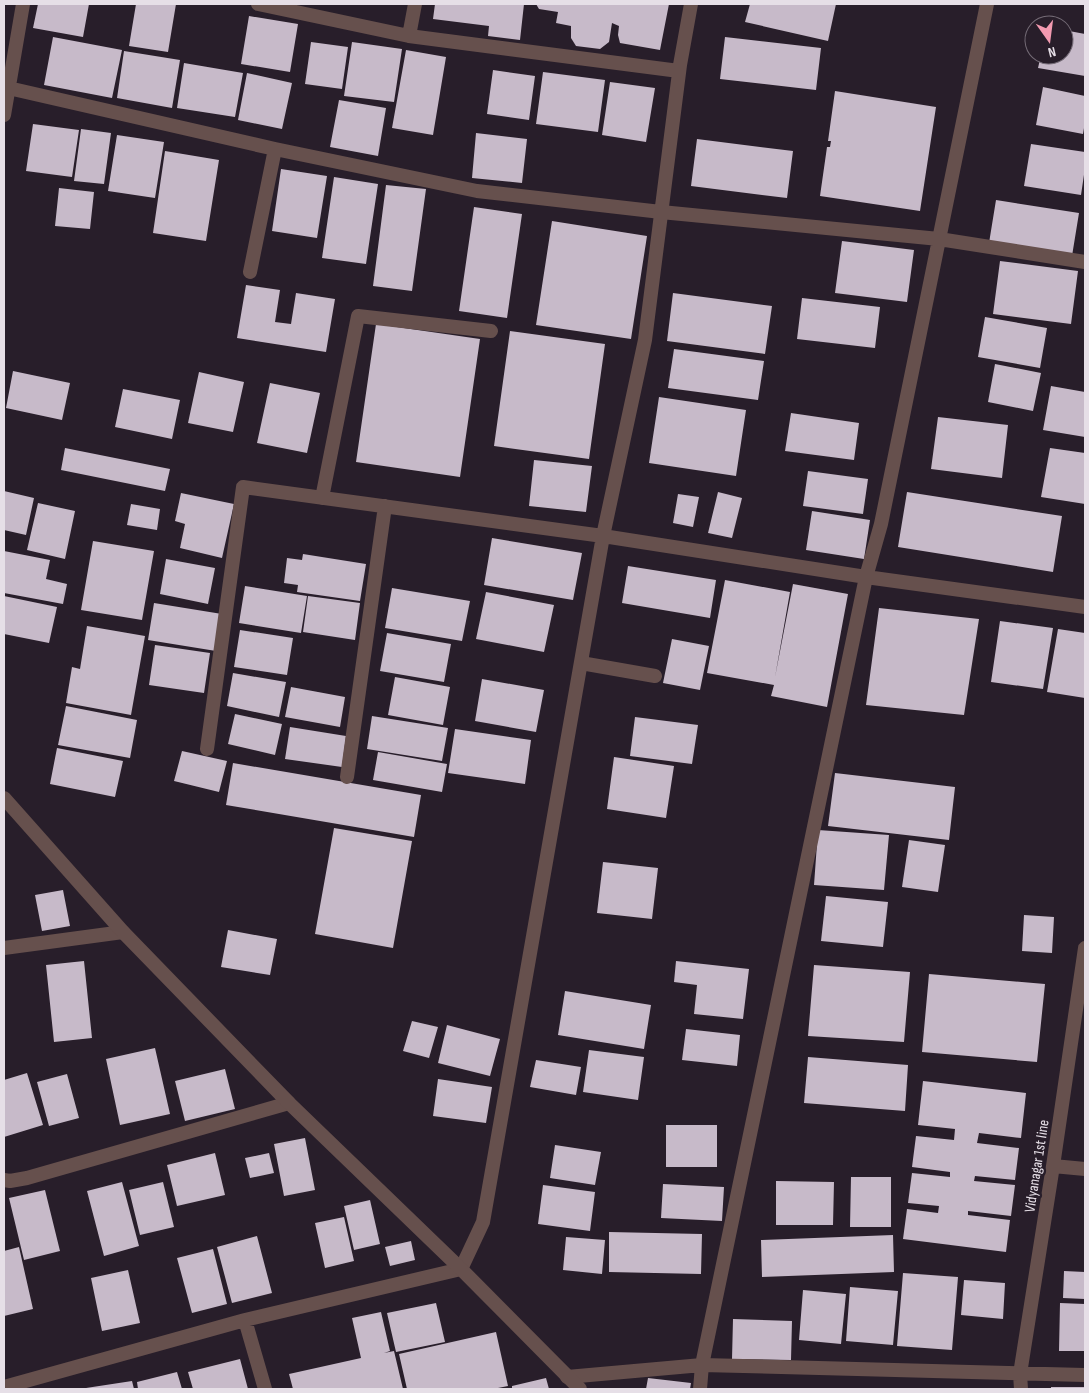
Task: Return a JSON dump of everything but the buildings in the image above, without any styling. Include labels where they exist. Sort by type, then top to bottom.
[{"type":"street","points":[[4,115],[6,87],[23,4]]},
{"type":"street","points":[[258,4],[410,36],[679,71]]},
{"type":"street","points":[[410,36],[415,4]]},
{"type":"street","points":[[461,1269],[483,1222],[604,536],[645,340],[679,71],[690,4]]},
{"type":"street","points":[[700,1389],[702,1365],[866,577],[880,524],[987,4]]},
{"type":"street","points":[[6,87],[276,149],[477,191],[661,212],[939,239],[1085,262]]},
{"type":"street","points":[[250,272],[276,149]]},
{"type":"street","points":[[322,498],[358,316],[491,331]]},
{"type":"street","points":[[207,748],[243,488],[604,536],[866,577],[1085,607]]},
{"type":"street","points":[[348,777],[385,506]]},
{"type":"street","points":[[581,663],[655,676]]},
{"type":"street","points":[[4,798],[123,932],[289,1104],[461,1269],[580,1389]]},
{"type":"street","points":[[4,948],[123,932]]},
{"type":"street","name":"Vidyanagar 1st line","points":[[1021,1389],[1020,1374],[1085,948]]},
{"type":"street","points":[[4,1180],[28,1178],[289,1104]]},
{"type":"street","points":[[1053,1166],[1085,1169]]},
{"type":"street","points":[[10,1387],[245,1320],[461,1269]]},
{"type":"street","points":[[245,1320],[265,1389]]},
{"type":"street","points":[[568,1377],[702,1365],[1085,1375]]}]
